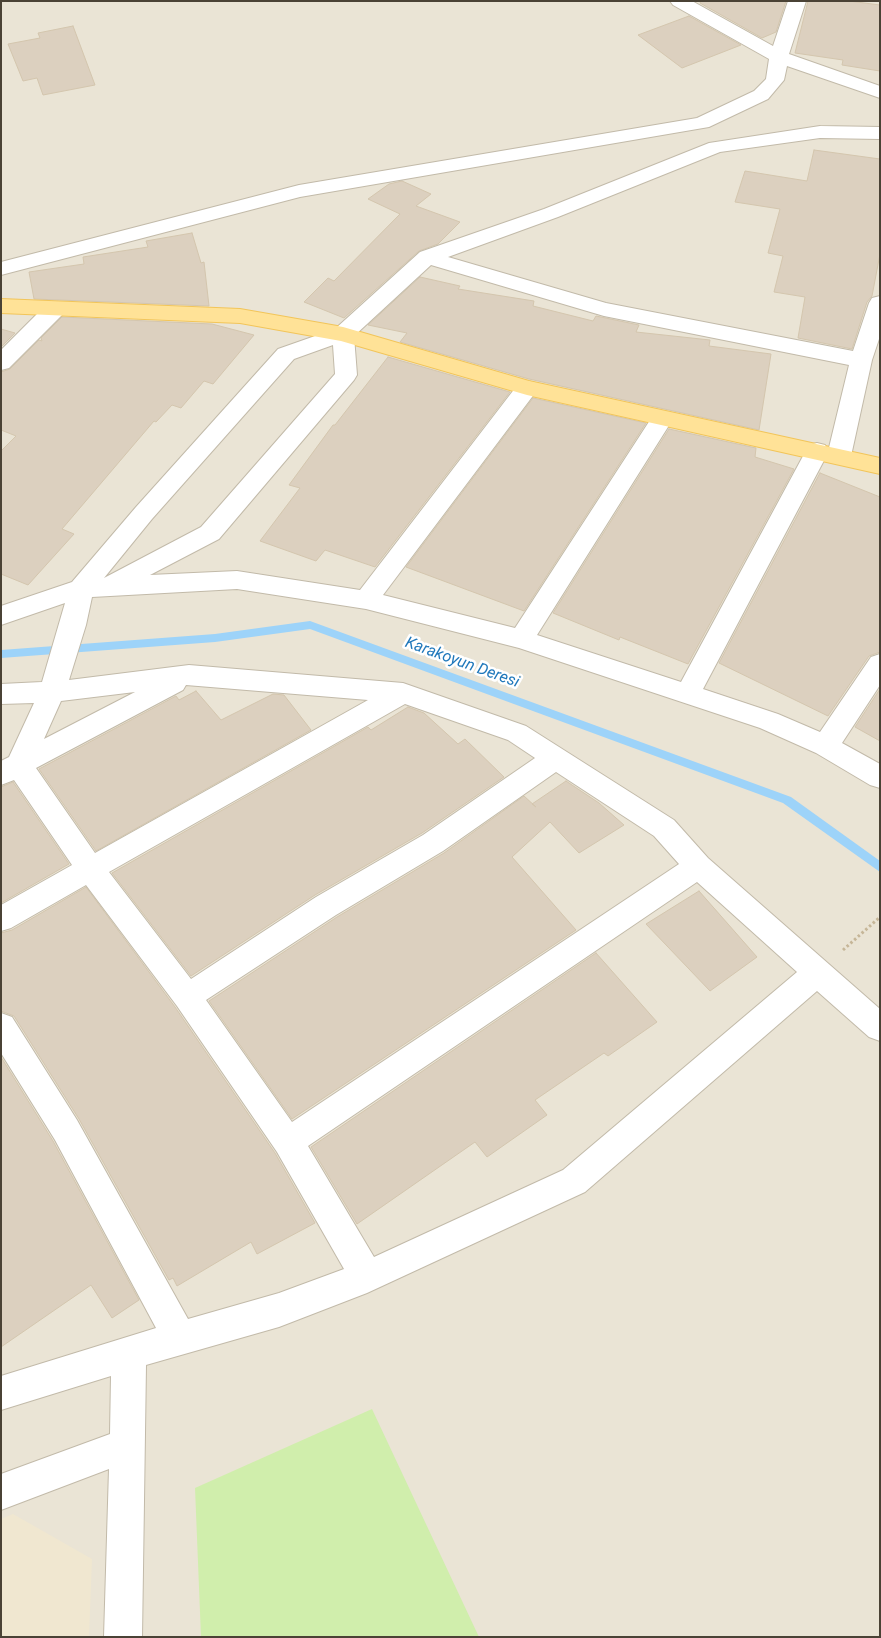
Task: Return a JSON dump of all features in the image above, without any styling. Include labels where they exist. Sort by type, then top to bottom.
[{"type":"main road","points":[[1,306],[240,316],[343,334],[527,388],[880,466]]},
{"type":"street","points":[[1,269],[298,191],[702,123],[761,95],[775,80],[779,58],[797,1]]},
{"type":"street","points":[[689,4],[779,58],[880,92]]},
{"type":"street","points":[[10,770],[52,692],[73,625],[80,588],[144,513],[286,354],[343,334],[427,257],[551,213],[716,147],[820,132],[880,133]]},
{"type":"street","points":[[427,257],[604,309],[861,360]]},
{"type":"street","points":[[688,693],[828,454],[880,304]]},
{"type":"street","points":[[1,363],[55,309]]},
{"type":"street","points":[[108,587],[210,533],[346,375],[343,334]]},
{"type":"street","points":[[366,600],[527,388]]},
{"type":"street","points":[[521,639],[662,419]]},
{"type":"street","points":[[1,616],[80,588],[238,580],[366,600],[521,639],[688,693],[769,721],[825,746],[880,777]]},
{"type":"street","points":[[825,746],[880,664]]},
{"type":"street","points":[[10,770],[189,675]]},
{"type":"street","points":[[1,694],[52,692],[189,675],[403,693],[517,732],[664,828],[698,866],[880,1028]]},
{"type":"street","points":[[1,919],[403,693]]},
{"type":"street","points":[[186,997],[326,906],[433,843],[556,758]]},
{"type":"street","points":[[10,770],[91,870],[186,997],[288,1142],[367,1277]]},
{"type":"street","points":[[288,1142],[698,866]]},
{"type":"street","points":[[1,1393],[279,1310],[367,1277],[574,1181],[818,972]]},
{"type":"street","points":[[1,1026],[66,1130],[180,1338]]},
{"type":"street","points":[[123,1637],[126,1445],[130,1354]]},
{"type":"street","points":[[1,1492],[126,1445]]},
{"type":"path","points":[[818,972],[880,917]]},
{"type":"shaded area","points":[[1,1],[880,1],[880,1637],[1,1637]]},
{"type":"shaded area","points":[[13,1514],[92,1559],[89,1637],[1,1637],[1,1519]]},
{"type":"green space","points":[[372,1409],[479,1637],[201,1637],[195,1488]]},
{"type":"building","points":[[701,1],[786,1],[776,32],[762,38],[700,3]]},
{"type":"building","points":[[808,1],[849,1],[880,5],[880,71],[842,65],[843,60],[795,53]]},
{"type":"building","points":[[689,16],[741,45],[682,68],[638,35]]},
{"type":"building","points":[[73,26],[95,85],[43,95],[37,78],[23,81],[8,44],[40,38],[38,33]]},
{"type":"building","points":[[814,150],[880,159],[880,254],[872,296],[867,302],[852,349],[798,338],[805,297],[774,292],[783,256],[768,253],[780,209],[735,202],[745,171],[807,181]]},
{"type":"building","points":[[402,181],[431,194],[416,206],[460,222],[438,244],[419,251],[344,318],[304,302],[328,278],[334,281],[400,214],[368,199],[389,184]]},
{"type":"building","points":[[192,233],[201,263],[204,262],[209,306],[34,299],[29,272],[84,264],[83,257],[148,247],[146,241]]},
{"type":"building","points":[[420,277],[460,286],[458,289],[534,301],[533,306],[593,321],[596,316],[639,325],[636,332],[710,340],[709,346],[771,354],[759,430],[529,379],[400,342],[407,333],[368,325]]},
{"type":"building","points":[[62,317],[212,324],[254,335],[213,384],[204,381],[181,408],[172,405],[156,422],[154,421],[62,529],[74,534],[28,585],[1,574],[1,451],[16,436],[1,430],[1,372],[10,369],[39,340],[42,341],[41,338]]},
{"type":"building","points":[[1,329],[15,333],[1,347]]},
{"type":"building","points":[[388,357],[510,392],[375,567],[325,550],[316,561],[260,541],[300,488],[289,485],[333,425],[335,425]]},
{"type":"building","points":[[533,398],[646,423],[524,611],[406,567]]},
{"type":"building","points":[[669,429],[756,448],[755,457],[794,469],[688,664],[620,637],[619,640],[553,613]]},
{"type":"building","points":[[820,473],[880,497],[880,652],[869,656],[828,716],[719,663]]},
{"type":"building","points":[[880,689],[880,741],[855,727]]},
{"type":"building","points":[[196,691],[221,720],[273,694],[284,695],[311,730],[96,851],[39,769],[176,696],[179,700]]},
{"type":"building","points":[[408,707],[424,713],[458,744],[465,739],[504,777],[422,833],[315,895],[191,976],[112,873],[368,727],[371,730]]},
{"type":"building","points":[[566,781],[599,803],[624,825],[579,853],[550,822],[512,857],[576,930],[292,1119],[209,1001],[337,917],[444,853],[524,796],[532,804]]},
{"type":"building","points":[[13,782],[69,864],[1,903],[1,787]]},
{"type":"building","points":[[86,887],[175,1007],[275,1153],[315,1223],[257,1254],[251,1242],[177,1286],[173,1278],[169,1280],[79,1119],[14,1016],[1,1011],[1,933],[12,930]]},
{"type":"building","points":[[699,891],[757,957],[710,991],[646,924]]},
{"type":"building","points":[[596,953],[657,1022],[608,1056],[604,1053],[535,1100],[547,1115],[487,1157],[475,1142],[357,1224],[311,1147]]},
{"type":"building","points":[[1,1057],[53,1141],[139,1300],[112,1318],[91,1285],[1,1347]]},
{"type":"waterway","name":"Karakoyun Deresi","points":[[1,654],[215,638],[310,625],[787,800],[880,867]]}]
